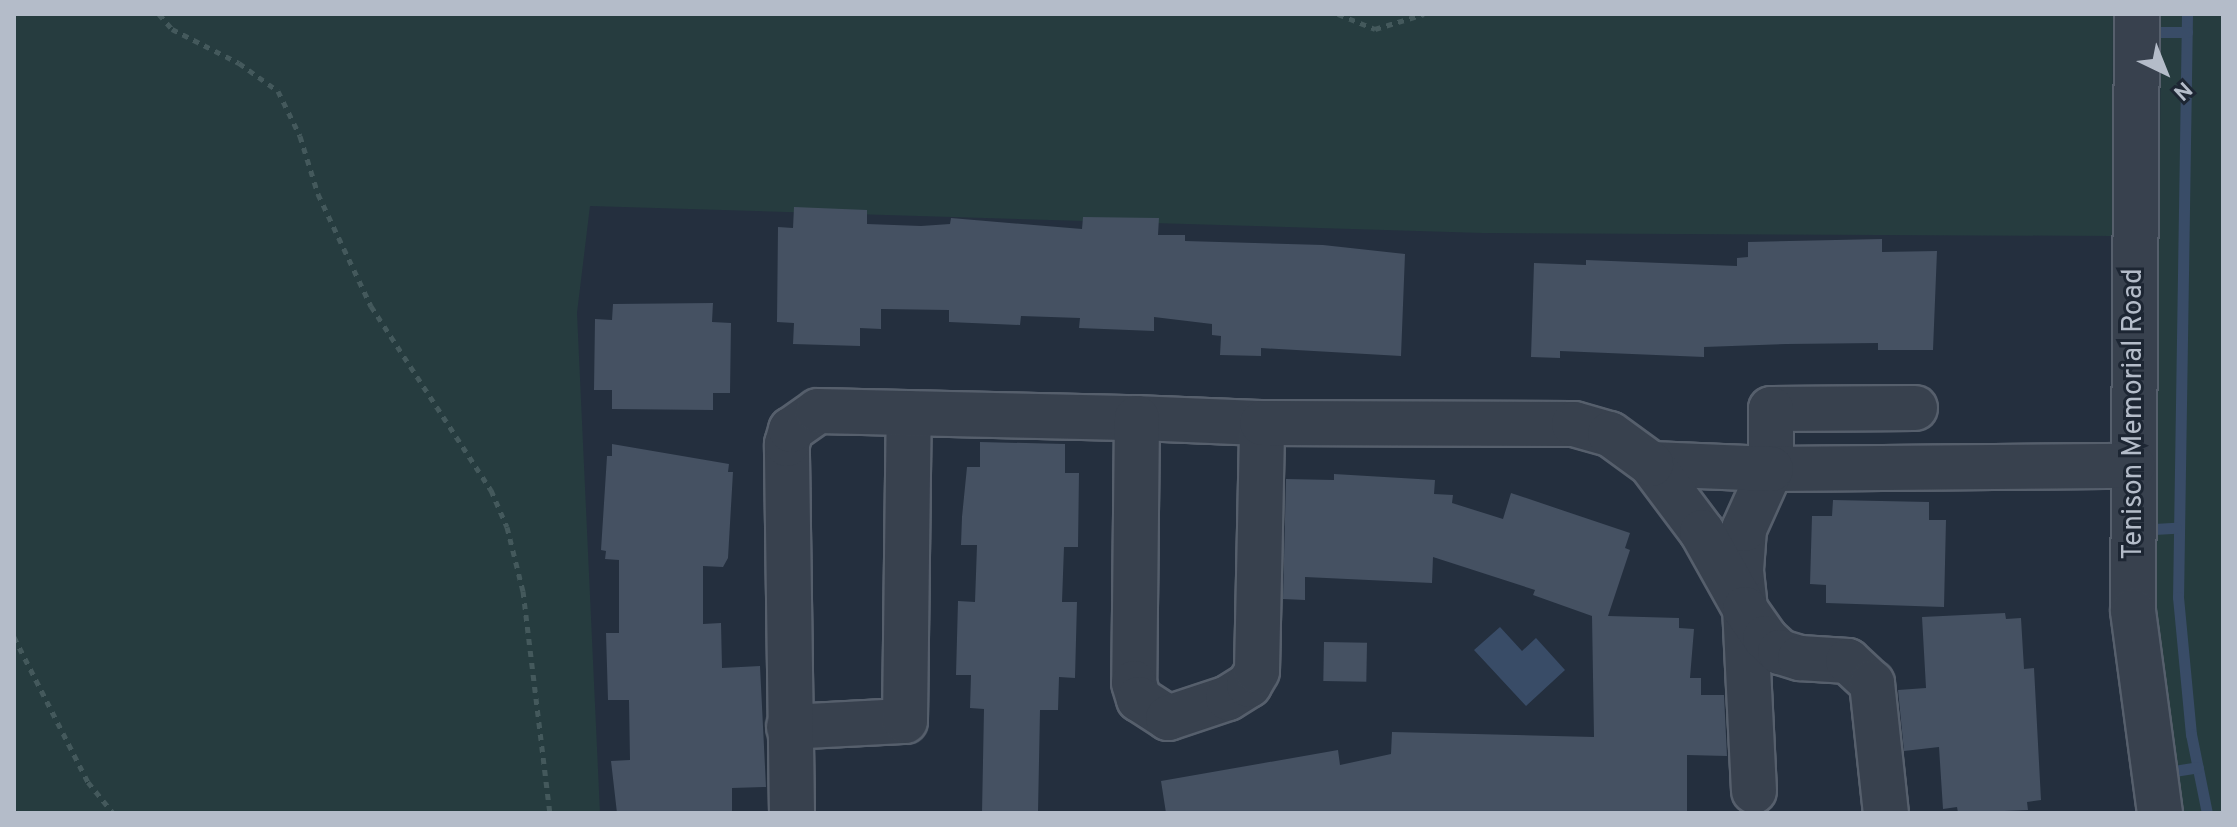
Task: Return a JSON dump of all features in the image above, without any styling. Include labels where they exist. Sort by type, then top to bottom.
[{"type":"street","name":"Tenison Memorial Road","points":[[2137,14],[2133,611],[2160,813]]},
{"type":"street","points":[[1754,791],[1744,529],[1771,469],[1771,409],[1915,408]]},
{"type":"street","points":[[792,813],[789,727],[791,430],[818,411],[1262,423],[1574,424],[1610,434],[1651,464],[1702,532],[1745,609],[1780,652],[1848,661],[1872,683],[1886,813]]},
{"type":"street","points":[[789,727],[905,733],[909,413]]},
{"type":"street","points":[[1137,418],[1134,683],[1139,699],[1168,718],[1228,698],[1249,685],[1257,671],[1262,423]]},
{"type":"street","points":[[1651,464],[1771,469],[2133,466]]},
{"type":"path","points":[[159,14],[172,29],[239,63],[278,91],[300,136],[318,194],[371,306],[491,490],[507,527],[523,591],[550,813]]},
{"type":"path","points":[[1338,14],[1375,29],[1424,14]]},
{"type":"path","points":[[14,637],[88,782],[113,813]]},
{"type":"green space","points":[[14,14],[2113,14],[2112,236],[1483,233],[590,206],[577,313],[600,813],[14,813]]},
{"type":"green space","points":[[2161,14],[2223,14],[2223,813],[2183,813],[2156,615]]},
{"type":"water","points":[[1500,627],[1522,651],[1536,638],[1565,670],[1526,706],[1474,650]]},
{"type":"building","points":[[794,207],[867,210],[867,224],[921,226],[950,224],[951,218],[1082,229],[1083,217],[1159,218],[1158,235],[1185,235],[1185,241],[1323,245],[1405,254],[1401,356],[1261,348],[1261,356],[1220,355],[1221,336],[1212,335],[1212,324],[1154,317],[1154,331],[1079,328],[1080,318],[1021,316],[1020,325],[949,322],[949,310],[881,309],[881,329],[860,328],[860,346],[793,344],[794,323],[777,322],[778,227],[793,228]]},
{"type":"building","points":[[1882,239],[1882,252],[1937,251],[1933,350],[1878,350],[1878,343],[1786,344],[1704,347],[1704,357],[1560,351],[1560,358],[1531,357],[1534,263],[1586,265],[1586,260],[1737,266],[1737,258],[1748,257],[1748,242]]},
{"type":"building","points":[[713,303],[712,322],[731,323],[730,393],[713,393],[713,410],[612,409],[612,390],[594,390],[595,319],[612,320],[613,304]]},
{"type":"building","points":[[980,442],[1065,444],[1065,473],[1079,473],[1078,547],[1064,547],[1062,602],[1077,602],[1075,678],[1059,677],[1058,710],[1040,710],[1038,813],[982,813],[984,709],[970,708],[971,675],[956,675],[958,601],[975,602],[977,545],[961,545],[967,467],[980,467]]},
{"type":"building","points":[[612,444],[729,464],[728,472],[733,472],[728,558],[723,567],[703,566],[703,624],[721,623],[722,668],[760,666],[766,787],[732,788],[732,813],[617,813],[611,761],[630,760],[629,700],[608,700],[606,633],[619,633],[619,560],[605,559],[606,551],[601,550],[607,456],[612,456]]},
{"type":"building","points":[[1334,474],[1435,480],[1434,494],[1453,495],[1452,503],[1503,519],[1511,493],[1630,533],[1625,548],[1630,550],[1608,616],[1679,618],[1679,628],[1694,629],[1690,678],[1701,678],[1701,695],[1724,695],[1727,756],[1687,755],[1687,811],[1166,813],[1161,781],[1338,750],[1340,765],[1391,754],[1392,732],[1594,737],[1592,616],[1533,595],[1535,590],[1433,557],[1432,583],[1305,577],[1305,600],[1283,599],[1286,479],[1334,480]]},
{"type":"building","points":[[1833,500],[1929,502],[1929,520],[1946,520],[1944,607],[1826,603],[1826,585],[1810,584],[1812,516],[1832,516]]},
{"type":"building","points":[[2005,613],[2006,619],[2021,618],[2024,669],[2034,668],[2041,800],[2027,802],[2028,810],[1958,813],[1957,807],[1943,809],[1939,747],[1904,751],[1898,690],[1926,688],[1922,617]]},
{"type":"building","points":[[1324,642],[1367,643],[1366,682],[1323,681]]},
{"type":"waterway","points":[[2187,14],[2178,597],[2191,734],[2207,813]]},
{"type":"waterway","points":[[2160,32],[2187,32]]},
{"type":"waterway","points":[[2154,529],[2176,528]]},
{"type":"waterway","points":[[2174,771],[2198,767]]}]
